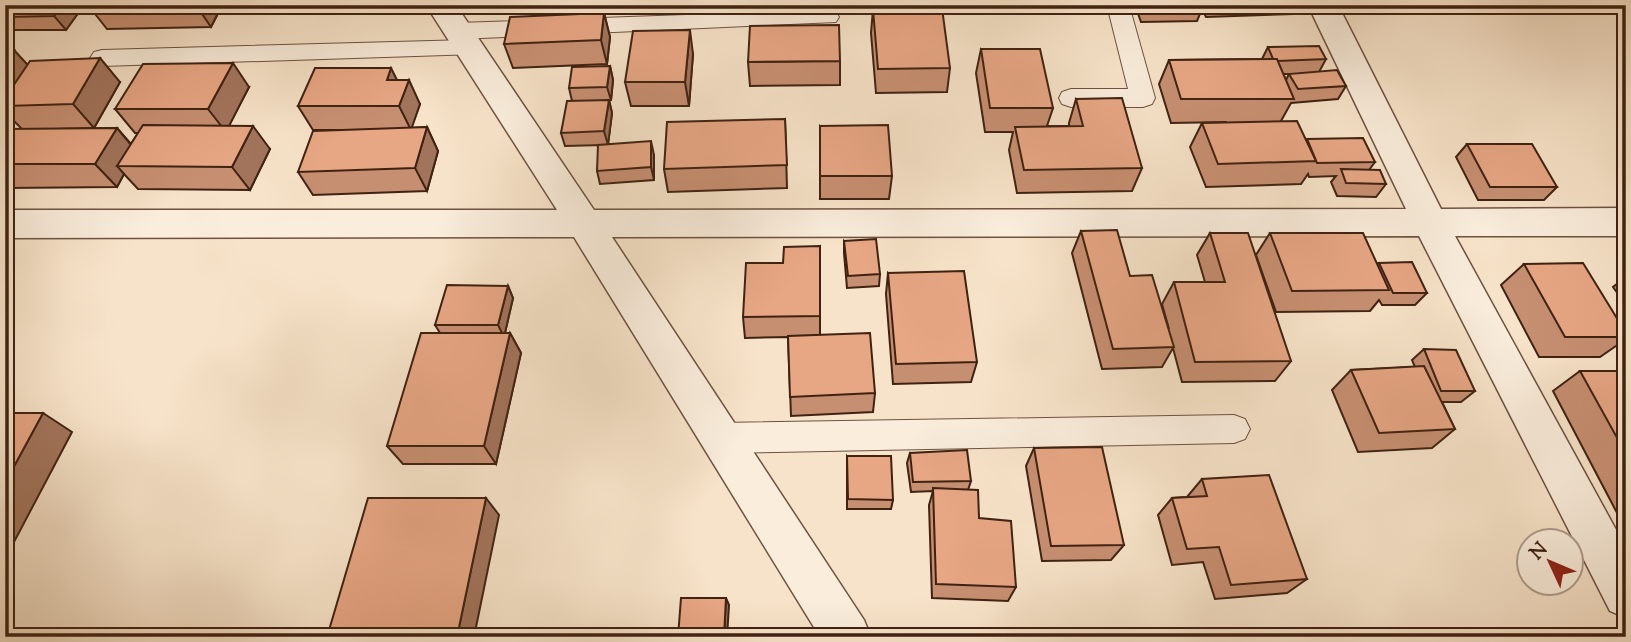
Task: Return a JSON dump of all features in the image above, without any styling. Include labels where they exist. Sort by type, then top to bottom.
[{"type":"street","points":[[1323,5],[1431,223],[1626,596]]},
{"type":"street","points":[[456,28],[584,223],[847,637]]},
{"type":"street","points":[[5,224],[1626,222]]},
{"type":"lane","points":[[1070,98],[1143,98],[1118,5]]},
{"type":"lane","points":[[102,58],[456,28],[828,17]]},
{"type":"lane","points":[[720,438],[1234,429]]},
{"type":"building","points":[[7,5],[62,5],[54,16],[5,17]]},
{"type":"building","points":[[1145,5],[1202,5],[1203,7],[1146,8]]},
{"type":"building","points":[[942,8],[950,68],[878,69],[873,9]]},
{"type":"building","points":[[604,13],[601,40],[504,44],[510,17]]},
{"type":"building","points":[[839,25],[840,61],[748,62],[750,26]]},
{"type":"building","points":[[690,30],[685,82],[625,82],[633,31]]},
{"type":"building","points":[[1319,46],[1326,59],[1278,61],[1273,59],[1268,47]]},
{"type":"building","points":[[981,49],[1040,49],[1053,108],[990,108]]},
{"type":"building","points":[[5,50],[14,50],[5,61]]},
{"type":"building","points":[[100,58],[73,104],[5,106],[5,98],[30,61]]},
{"type":"building","points":[[1277,59],[1294,99],[1181,99],[1169,60]]},
{"type":"building","points":[[233,63],[208,109],[115,109],[143,64]]},
{"type":"building","points":[[610,66],[607,87],[569,88],[572,67]]},
{"type":"building","points":[[315,68],[391,68],[387,80],[409,80],[399,106],[298,106]]},
{"type":"building","points":[[1337,70],[1346,86],[1298,89],[1289,74]]},
{"type":"building","points":[[1122,98],[1142,168],[1024,170],[1015,127],[1083,126],[1076,99]]},
{"type":"building","points":[[609,100],[604,131],[561,133],[567,101]]},
{"type":"building","points":[[785,119],[787,165],[664,169],[667,122]]},
{"type":"building","points":[[1297,121],[1316,161],[1218,164],[1202,123]]},
{"type":"building","points":[[143,125],[253,126],[232,167],[117,166]]},
{"type":"building","points":[[888,125],[892,176],[820,176],[820,126]]},
{"type":"building","points":[[427,127],[415,168],[298,172],[313,131]]},
{"type":"building","points":[[117,128],[95,164],[5,164],[5,129]]},
{"type":"building","points":[[1363,138],[1375,162],[1317,163],[1307,139]]},
{"type":"building","points":[[651,141],[651,167],[597,171],[598,145]]},
{"type":"building","points":[[1467,144],[1532,144],[1557,187],[1490,187]]},
{"type":"building","points":[[1341,169],[1380,170],[1386,184],[1346,183]]},
{"type":"building","points":[[1117,230],[1130,276],[1152,275],[1174,347],[1113,349],[1081,231]]},
{"type":"building","points":[[1210,233],[1248,233],[1291,361],[1195,362],[1174,282],[1225,282]]},
{"type":"building","points":[[1270,233],[1363,233],[1389,290],[1292,291]]},
{"type":"building","points":[[876,239],[880,274],[848,276],[844,241]]},
{"type":"building","points":[[820,246],[820,316],[743,317],[746,263],[783,263],[784,247]]},
{"type":"building","points":[[1412,262],[1427,293],[1393,293],[1379,263]]},
{"type":"building","points":[[1583,263],[1626,337],[1565,337],[1524,264]]},
{"type":"building","points":[[964,271],[977,362],[896,364],[888,273]]},
{"type":"building","points":[[447,285],[508,286],[498,325],[435,325]]},
{"type":"building","points":[[421,333],[510,333],[484,446],[387,446]]},
{"type":"building","points":[[870,333],[875,393],[790,397],[788,336]]},
{"type":"building","points":[[1424,349],[1456,350],[1475,391],[1441,391]]},
{"type":"building","points":[[1424,366],[1455,429],[1379,433],[1351,370]]},
{"type":"building","points":[[1580,371],[1626,371],[1626,454]]},
{"type":"building","points":[[5,413],[43,413],[5,483]]},
{"type":"building","points":[[1102,447],[1124,545],[1051,546],[1034,448]]},
{"type":"building","points":[[967,450],[971,481],[913,482],[910,453]]},
{"type":"building","points":[[847,456],[891,456],[893,500],[848,499]]},
{"type":"building","points":[[1269,475],[1307,579],[1231,585],[1219,547],[1187,549],[1172,498],[1207,496],[1202,479]]},
{"type":"building","points":[[933,488],[978,490],[979,518],[1011,521],[1016,587],[936,584]]},
{"type":"building","points":[[368,498],[486,498],[457,637],[327,637]]},
{"type":"building","points":[[681,598],[726,598],[724,637],[678,637]]}]
